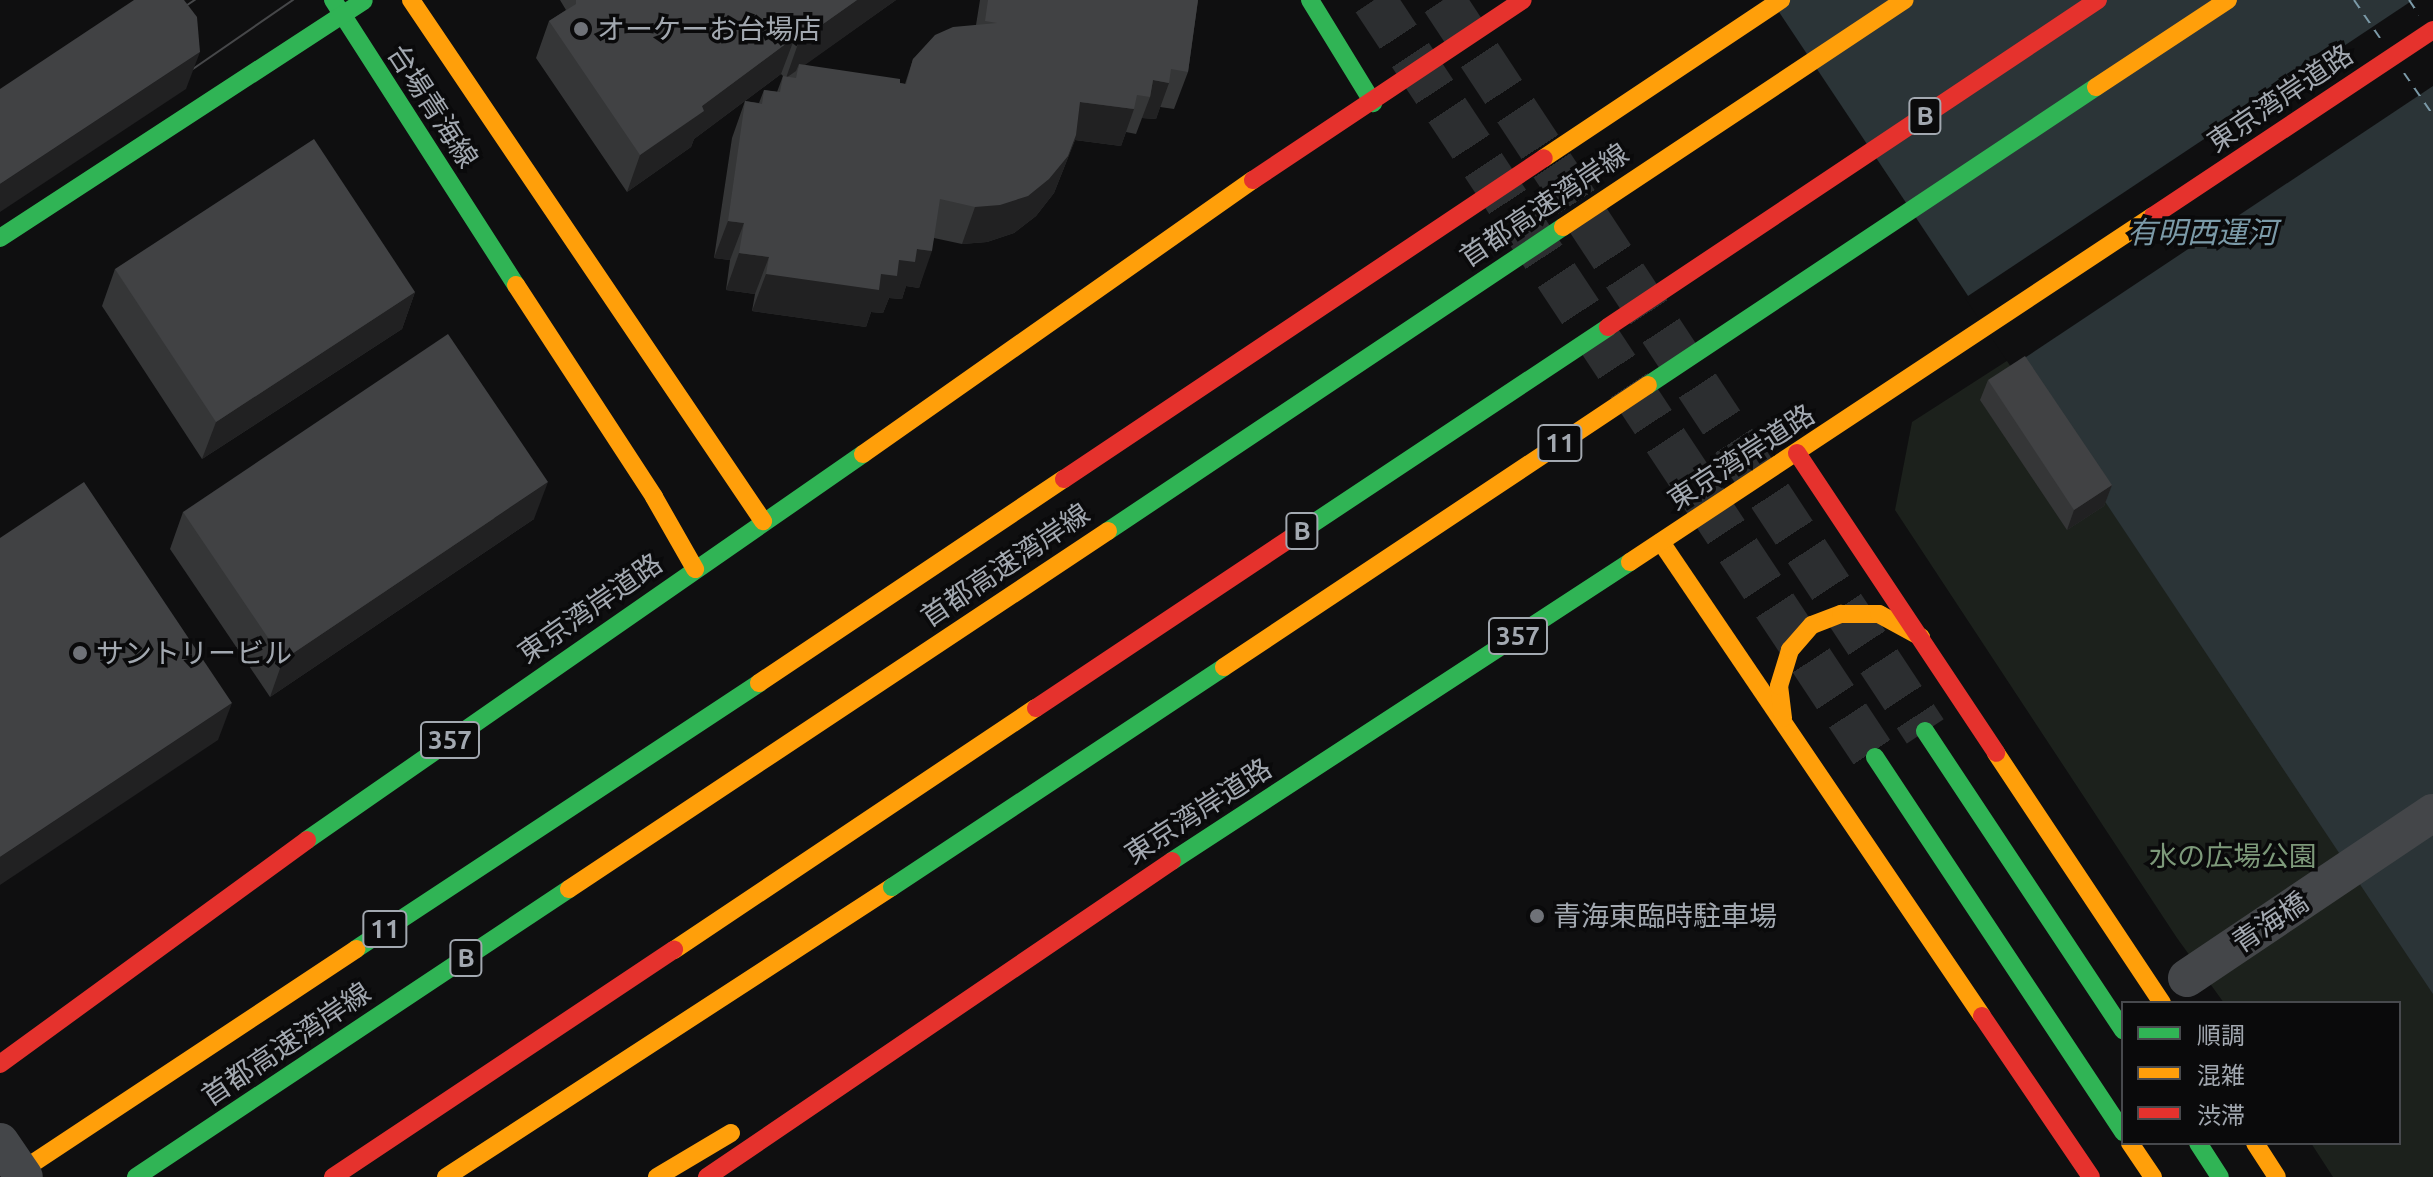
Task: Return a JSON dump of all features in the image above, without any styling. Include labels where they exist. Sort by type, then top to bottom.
[{"type":"main road","points":[[0,238],[337,9],[366,0]]},
{"type":"main road","name":"台場青海線","points":[[411,0],[763,521]]},
{"type":"main road","points":[[1310,0],[1373,103]]},
{"type":"main road","name":"東京湾岸道路","points":[[0,1064],[205,911],[763,521],[921,415],[1226,198],[1373,103],[1494,8],[1523,0]]},
{"type":"main road","name":"11","points":[[12,1177],[759,683],[1781,0]]},
{"type":"main road","name":"首都高速湾岸線","points":[[136,1177],[1905,0]]},
{"type":"main road","name":"B","points":[[333,1177],[2098,0]]},
{"type":"main road","name":"11","points":[[446,1177],[892,887],[2228,0]]},
{"type":"main road","name":"台場青海線","points":[[337,9],[654,497],[695,569]]},
{"type":"main road","name":"東京湾岸道路","points":[[707,1177],[1075,924],[1797,453],[2433,30]]},
{"type":"main road","points":[[1797,453],[1921,637],[2174,991]]},
{"type":"main road","points":[[1661,542],[2091,1177]]},
{"type":"main road","points":[[1783,718],[1779,686],[1790,650],[1812,625],[1841,614],[1879,614],[1921,637]]},
{"type":"main road","points":[[1925,731],[2121,1027]]},
{"type":"main road","points":[[1875,757],[2121,1129]]},
{"type":"main road","name":"東京湾岸道路","points":[[26,1021],[205,911]]},
{"type":"main road","name":"東京湾岸道路","points":[[796,1094],[1075,924]]},
{"type":"main road","points":[[657,1177],[745,1125]]},
{"type":"main road","points":[[2131,1145],[2153,1177]]},
{"type":"main road","points":[[2199,1145],[2220,1177]]},
{"type":"main road","points":[[2256,1145],[2277,1177]]},
{"type":"street","name":"青海橋","points":[[2174,991],[2433,813]]},
{"type":"street","points":[[0,1142],[24,1177]]},
{"type":"green space","name":"水の広場公園","points":[[2013,357],[2433,988],[2433,1177],[2333,1177],[2312,1145],[2401,1145],[2401,1001],[2223,1001],[2177,938],[1895,510],[1912,422]]},
{"type":"water","name":"有明西運河","points":[[1771,0],[2433,0],[2433,994]]},
{"type":"pier","points":[[2413,0],[2433,0],[2433,86],[2011,367],[1965,298]]},
{"type":"building","points":[[134,0],[184,0],[197,17],[200,52],[0,184],[0,89]]},
{"type":"building","points":[[576,0],[857,0],[799,41],[795,37],[702,106],[704,111],[640,155],[549,21],[576,4]]},
{"type":"building","points":[[988,0],[1198,0],[1188,72],[1171,69],[1169,83],[1153,80],[1150,97],[1137,95],[1134,109],[1080,102],[1076,135],[1068,156],[1049,179],[1028,196],[1000,205],[975,207],[940,199],[932,251],[917,249],[915,262],[899,260],[897,276],[881,274],[879,290],[766,274],[769,257],[739,253],[744,223],[728,221],[745,101],[762,104],[764,90],[780,92],[783,76],[796,78],[799,64],[900,79],[900,83],[906,84],[913,59],[935,35],[953,27],[997,23],[985,21]]},
{"type":"building","points":[[314,139],[415,292],[216,422],[115,269]]},
{"type":"building","points":[[448,334],[548,482],[283,660],[183,512]]},
{"type":"building","points":[[2025,356],[2112,485],[2074,510],[1988,380]]},
{"type":"building","name":"サントリービル","points":[[84,482],[232,703],[0,857],[0,538]]},
{"type":"ferry route","points":[[2354,0],[2380,38]]},
{"type":"ferry route","points":[[2409,0],[2419,15]]},
{"type":"ferry route","points":[[2404,73],[2433,115]]},
{"type":"tunnel","points":[[1374,0],[1875,757]]},
{"type":"tunnel","points":[[1443,0],[1925,731]]},
{"type":"tram line","points":[[171,16],[195,0]]},
{"type":"tram line","points":[[174,82],[293,0]]},
{"type":"traffic: fast","points":[[333,0],[516,285]]},
{"type":"traffic: fast","points":[[1310,0],[1373,103]]},
{"type":"traffic: fast","points":[[0,238],[364,1]]},
{"type":"traffic: fast","points":[[1648,385],[2096,87]]},
{"type":"traffic: fast","points":[[1108,531],[1563,227]]},
{"type":"traffic: fast","points":[[1291,538],[1608,327]]},
{"type":"traffic: fast","points":[[307,840],[863,454]]},
{"type":"traffic: fast","points":[[1172,861],[1630,562]]},
{"type":"traffic: fast","points":[[892,887],[1224,667]]},
{"type":"traffic: fast","points":[[356,949],[759,683]]},
{"type":"traffic: fast","points":[[1925,731],[2121,1027]]},
{"type":"traffic: fast","points":[[1875,757],[2121,1129]]},
{"type":"traffic: fast","points":[[136,1177],[569,889]]},
{"type":"traffic: fast","points":[[2199,1145],[2220,1177]]},
{"type":"traffic: slow","points":[[411,0],[763,521]]},
{"type":"traffic: slow","points":[[1544,158],[1781,0]]},
{"type":"traffic: slow","points":[[1563,227],[1905,0]]},
{"type":"traffic: slow","points":[[2096,87],[2228,0]]},
{"type":"traffic: slow","points":[[863,454],[1253,180]]},
{"type":"traffic: slow","points":[[1630,562],[2153,216]]},
{"type":"traffic: slow","points":[[516,285],[654,497],[695,569]]},
{"type":"traffic: slow","points":[[1224,667],[1648,385]]},
{"type":"traffic: slow","points":[[759,683],[1064,479]]},
{"type":"traffic: slow","points":[[569,889],[1108,531]]},
{"type":"traffic: slow","points":[[1661,542],[1982,1016]]},
{"type":"traffic: slow","points":[[1783,718],[1779,686],[1790,650],[1812,625],[1841,614],[1879,614],[1921,637]]},
{"type":"traffic: slow","points":[[674,950],[1036,708]]},
{"type":"traffic: slow","points":[[1996,753],[2161,1001]]},
{"type":"traffic: slow","points":[[446,1177],[892,887]]},
{"type":"traffic: slow","points":[[12,1177],[356,949]]},
{"type":"traffic: slow","points":[[657,1177],[731,1133]]},
{"type":"traffic: slow","points":[[2131,1145],[2153,1177]]},
{"type":"traffic: slow","points":[[2256,1145],[2277,1177]]},
{"type":"traffic: jam","points":[[1253,180],[1523,0]]},
{"type":"traffic: jam","points":[[1608,327],[2098,0]]},
{"type":"traffic: jam","points":[[2153,216],[2433,30]]},
{"type":"traffic: jam","points":[[1064,479],[1544,158]]},
{"type":"traffic: jam","points":[[1797,453],[1996,753]]},
{"type":"traffic: jam","points":[[1036,708],[1291,538]]},
{"type":"traffic: jam","points":[[0,1064],[307,840]]},
{"type":"traffic: jam","points":[[707,1177],[1172,861]]},
{"type":"traffic: jam","points":[[333,1177],[674,950]]},
{"type":"traffic: jam","points":[[1982,1016],[2091,1177]]},
{"type":"place","name":"オーケーお台場店","points":[[581,29]]},
{"type":"place","name":"サントリービル","points":[[80,653]]},
{"type":"place","name":"青海東臨時駐車場","points":[[1537,916]]}]
